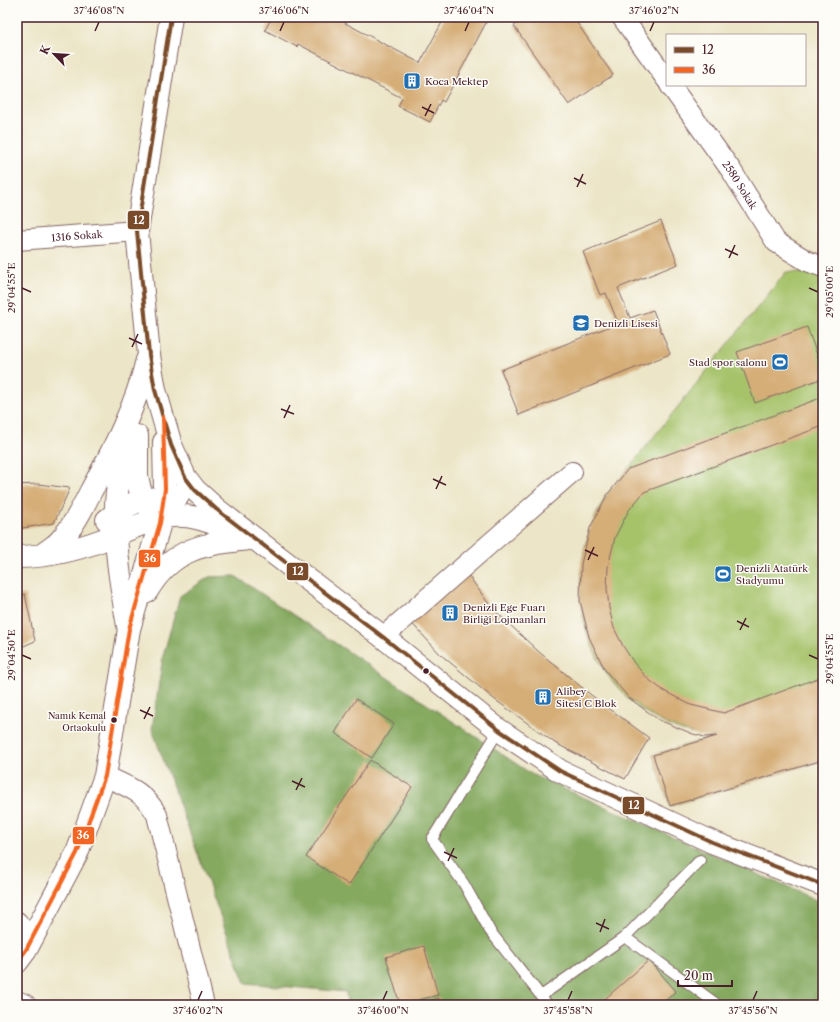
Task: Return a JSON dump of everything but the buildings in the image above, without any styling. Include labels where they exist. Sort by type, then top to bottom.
[{"type":"street","points":[[171,17],[136,230],[149,355],[155,390],[170,445],[185,477],[195,490],[216,509],[383,637],[499,730],[560,771],[712,842],[823,885]]},
{"type":"street","points":[[622,17],[666,79]]},
{"type":"street","name":"2580 Sokak","points":[[671,86],[731,170],[776,242],[807,261],[823,267]]},
{"type":"street","name":"1316 Sokak","points":[[17,240],[136,230]]},
{"type":"street","points":[[39,557],[58,543],[74,523],[104,468],[141,385],[149,355]]},
{"type":"street","points":[[141,385],[136,444],[137,476],[142,499],[151,509],[164,507],[254,538]]},
{"type":"street","points":[[129,412],[116,513],[115,535],[118,574],[132,620]]},
{"type":"street","points":[[17,962],[32,940],[77,853],[105,776],[132,620],[155,544],[164,507],[163,417]]},
{"type":"street","points":[[383,637],[572,472]]},
{"type":"street","points":[[17,557],[39,557],[89,545],[115,535],[164,507],[180,496],[190,498],[216,509]]},
{"type":"street","points":[[39,557],[80,537],[129,505],[142,499]]},
{"type":"street","points":[[132,620],[157,574],[178,556],[216,542],[254,538]]},
{"type":"street","points":[[105,776],[141,794],[150,802],[157,816],[204,1005]]},
{"type":"street","points":[[17,922],[32,940]]},
{"type":"street","points":[[17,1001],[26,1005]]},
{"type":"lane","points":[[499,730],[432,840],[464,884],[490,931],[548,1005]]},
{"type":"lane","points":[[541,996],[625,937],[700,860]]},
{"type":"lane","points":[[625,937],[718,1005]]},
{"type":"green space","points":[[786,272],[823,273],[823,760],[670,806],[653,755],[716,736],[699,735],[683,731],[653,717],[627,697],[606,673],[592,645],[583,616],[580,586],[583,555],[592,524],[607,495]]},
{"type":"green space","points":[[235,576],[533,775],[823,903],[823,1005],[347,1005],[346,992],[245,983],[152,729],[163,656],[180,596],[209,577]]},
{"type":"transit line","name":"12","points":[[171,17],[137,231],[149,355],[155,390],[171,445],[185,477],[195,490],[216,509],[383,637],[499,730],[560,771],[712,842],[823,885]]},
{"type":"transit line","name":"36","points":[[17,962],[26,950],[77,853],[105,776],[129,629],[160,523],[165,489],[163,417]]},
{"type":"place","name":"Koca Mektep","points":[[412,81]]},
{"type":"place","name":"Denizli Lisesi","points":[[581,323]]},
{"type":"place","name":"Stad spor salonu","points":[[780,362]]},
{"type":"place","name":"Denizli Atatürk Stadyumu","points":[[723,574]]},
{"type":"place","name":"Denizli Ege Fuarı Birliği Lojmanları","points":[[450,613]]},
{"type":"place","name":"Alibey Sitesi C Blok","points":[[543,697]]},
{"type":"place","name":"Namık Kemal Ortaokulu","points":[[114,720]]}]
